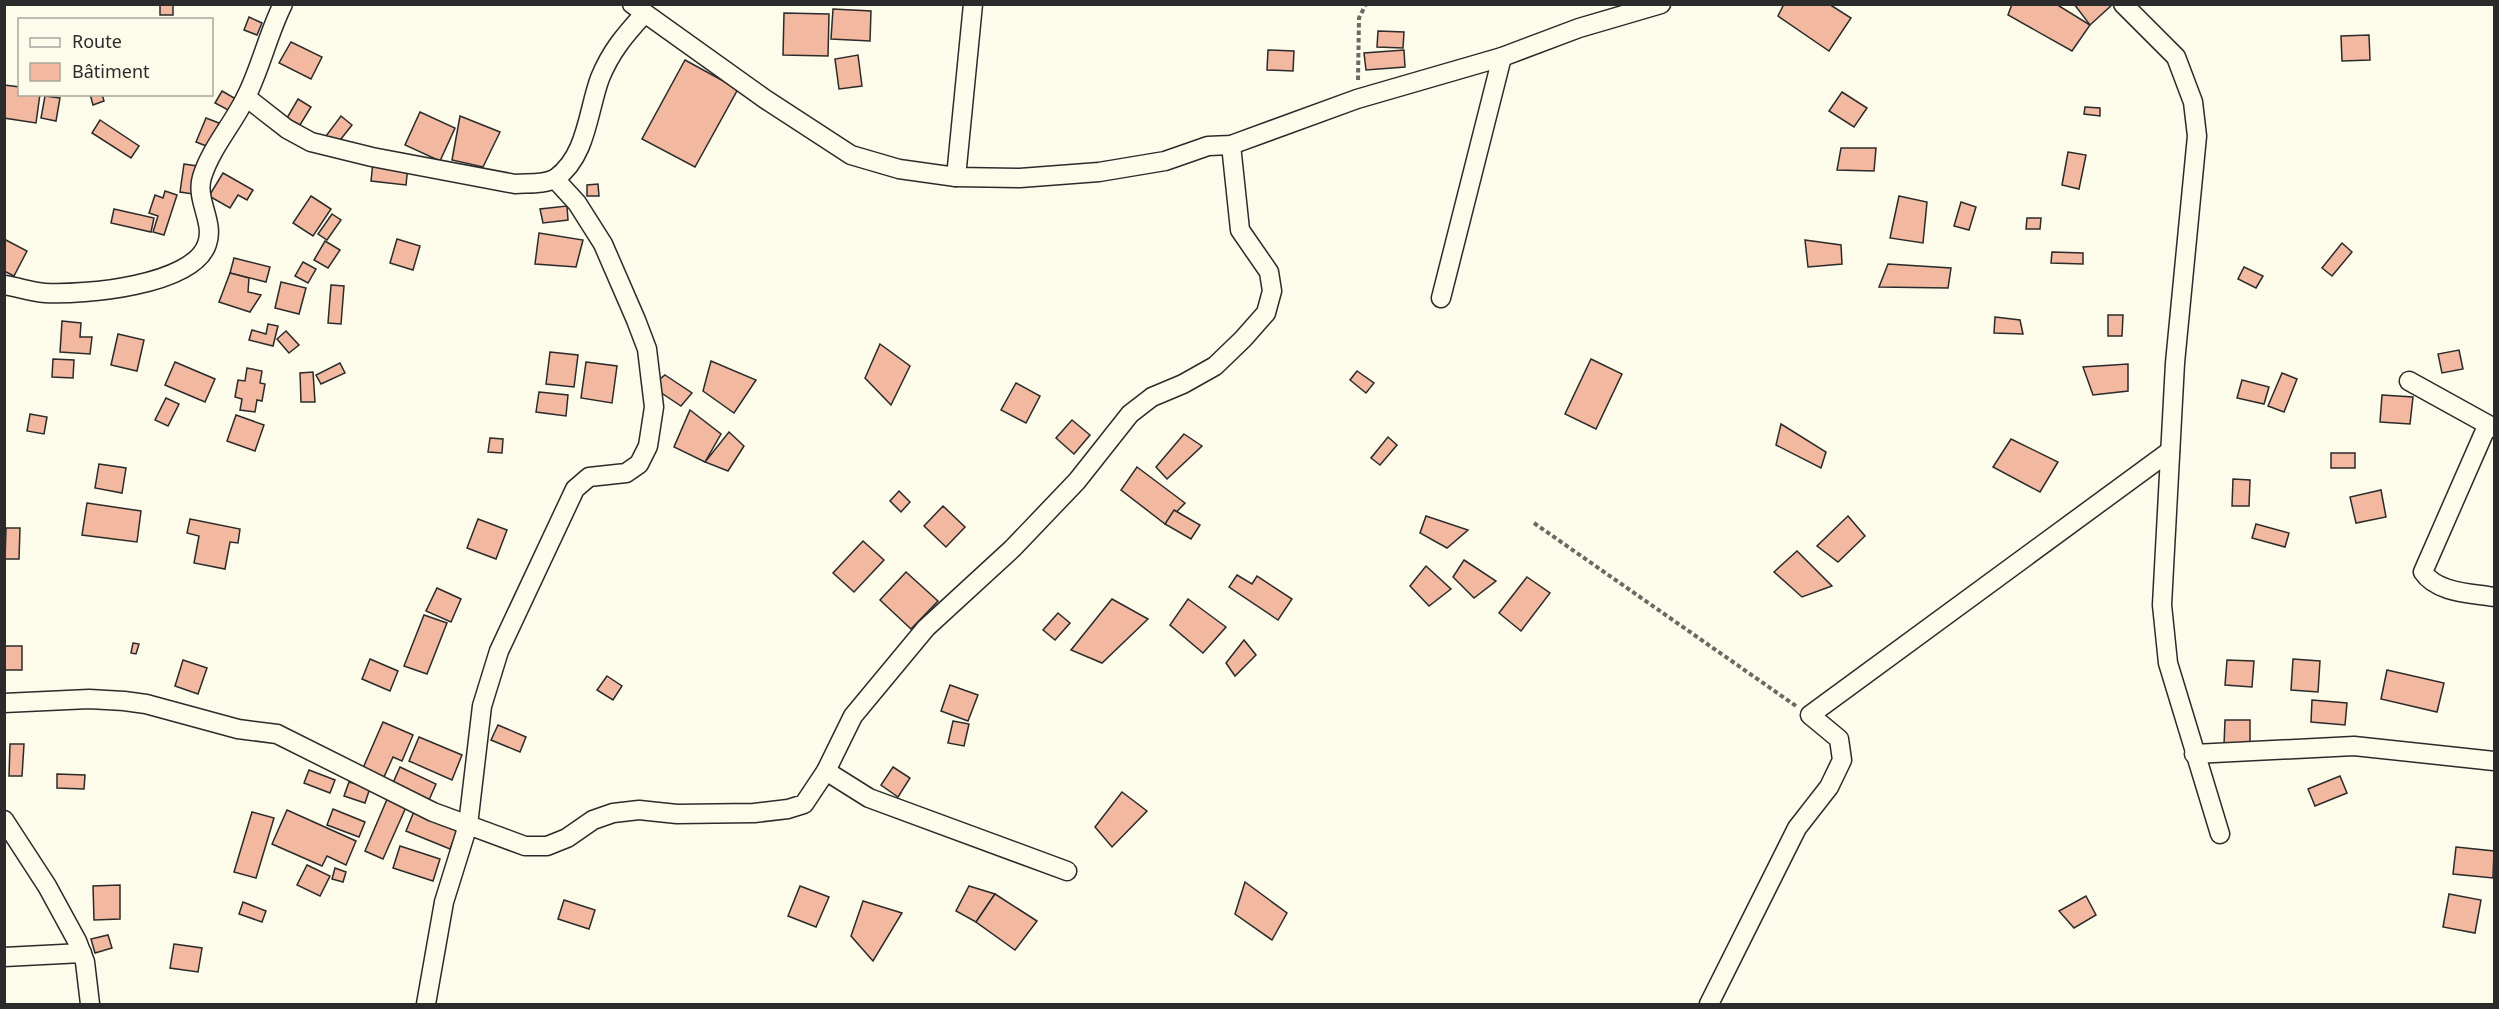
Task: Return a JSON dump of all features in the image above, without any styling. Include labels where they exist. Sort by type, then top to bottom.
[{"type":"street","points":[[4,285],[43,292],[80,293],[162,279],[191,265],[199,258],[207,244],[209,230],[201,192],[202,178],[225,130],[246,97],[284,4]]},
{"type":"street","points":[[956,177],[973,4]]},
{"type":"street","points":[[246,97],[300,138],[337,149],[515,184],[539,183],[555,179],[573,159],[591,113],[600,79],[615,46],[638,9],[765,99],[851,155],[899,169],[956,177],[1020,178],[1099,172],[1165,161],[1208,146],[1231,145],[1358,99],[1502,57],[1579,28],[1660,4]]},
{"type":"street","points":[[2123,4],[2176,57],[2193,102],[2197,136],[2175,363],[2162,605],[2168,663],[2220,834]]},
{"type":"street","points":[[1441,298],[1502,57]]},
{"type":"street","points":[[4,703],[89,699],[124,701],[146,704],[238,729],[277,734],[433,812],[525,846],[547,846],[567,838],[592,820],[613,813],[639,810],[676,814],[754,813],[788,809],[804,804],[826,771],[853,716],[926,628],[1013,548],[1077,481],[1130,414],[1152,397],[1183,384],[1215,366],[1266,313],[1272,291],[1269,272],[1240,230],[1231,145]]},
{"type":"street","points":[[426,1005],[444,902],[468,825],[482,706],[499,651],[575,489],[589,477],[626,473],[639,464],[648,446],[653,424],[654,407],[647,349],[636,320],[603,244],[577,203],[555,179]]},
{"type":"street","points":[[2409,381],[2491,427],[2423,572],[2430,582],[2440,587],[2494,597]]},
{"type":"street","points":[[1709,1005],[1788,844],[1797,828],[1828,787],[1842,760],[1839,739],[1810,715],[2170,451]]},
{"type":"street","points":[[2194,754],[2354,746],[2494,761]]},
{"type":"street","points":[[826,771],[869,798],[1067,871]]},
{"type":"street","points":[[4,820],[47,886],[82,953],[90,986],[90,1005]]},
{"type":"street","points":[[4,957],[82,953]]},
{"type":"path","points":[[1358,99],[1359,18],[1366,4]]},
{"type":"path","points":[[1534,522],[1810,715]]},
{"type":"building","points":[[160,4],[173,4],[173,15],[160,15]]},
{"type":"building","points":[[1784,4],[1829,4],[1851,18],[1829,51],[1778,16]]},
{"type":"building","points":[[2012,4],[2056,4],[2090,25],[2072,51],[2008,15]]},
{"type":"building","points":[[2074,4],[2113,4],[2090,25]]},
{"type":"building","points":[[833,9],[871,11],[870,41],[831,39]]},
{"type":"building","points":[[784,13],[829,14],[828,56],[783,55]]},
{"type":"building","points":[[249,17],[262,23],[257,35],[244,30]]},
{"type":"building","points":[[1378,31],[1404,32],[1403,48],[1377,47]]},
{"type":"building","points":[[2369,35],[2370,60],[2342,61],[2341,36]]},
{"type":"building","points":[[291,42],[322,57],[311,79],[279,63]]},
{"type":"building","points":[[1268,50],[1294,51],[1293,71],[1267,70]]},
{"type":"building","points":[[1404,50],[1405,67],[1366,70],[1364,53]]},
{"type":"building","points":[[858,55],[862,86],[839,89],[835,59]]},
{"type":"building","points":[[685,60],[738,89],[695,167],[642,139]]},
{"type":"building","points":[[4,85],[18,87],[18,96],[40,96],[36,123],[4,118]]},
{"type":"building","points":[[222,91],[236,99],[230,111],[215,103]]},
{"type":"building","points":[[1842,92],[1867,108],[1854,127],[1829,111]]},
{"type":"building","points":[[45,96],[60,98],[56,121],[41,118]]},
{"type":"building","points":[[91,96],[103,96],[104,101],[93,105]]},
{"type":"building","points":[[298,99],[311,107],[300,125],[287,118]]},
{"type":"building","points":[[2085,107],[2100,108],[2100,116],[2084,114]]},
{"type":"building","points":[[420,112],[455,128],[440,161],[405,145]]},
{"type":"building","points":[[341,116],[352,125],[337,144],[326,136]]},
{"type":"building","points":[[460,116],[500,132],[483,167],[452,160]]},
{"type":"building","points":[[206,118],[219,123],[209,147],[196,142]]},
{"type":"building","points":[[100,120],[139,146],[131,158],[92,133]]},
{"type":"building","points":[[1841,148],[1876,148],[1874,171],[1837,170]]},
{"type":"building","points":[[2068,152],[2086,155],[2079,189],[2062,185]]},
{"type":"building","points":[[373,162],[408,166],[406,185],[371,181]]},
{"type":"building","points":[[184,164],[197,166],[193,194],[180,192]]},
{"type":"building","points":[[223,173],[253,190],[247,200],[238,195],[230,208],[209,196]]},
{"type":"building","points":[[598,184],[599,196],[587,196],[587,185]]},
{"type":"building","points":[[165,191],[177,195],[164,235],[153,232],[158,216],[149,213],[155,195],[163,198]]},
{"type":"building","points":[[311,196],[331,209],[313,236],[293,223]]},
{"type":"building","points":[[1899,196],[1927,202],[1923,243],[1890,238]]},
{"type":"building","points":[[1961,202],[1976,207],[1969,230],[1954,226]]},
{"type":"building","points":[[567,206],[568,220],[543,223],[540,209]]},
{"type":"building","points":[[114,209],[154,218],[151,232],[111,223]]},
{"type":"building","points":[[332,214],[341,220],[327,240],[318,234]]},
{"type":"building","points":[[2027,218],[2041,218],[2040,229],[2026,229]]},
{"type":"building","points":[[539,233],[583,240],[576,267],[535,264]]},
{"type":"building","points":[[4,239],[27,251],[14,276],[4,271]]},
{"type":"building","points":[[397,239],[420,246],[413,270],[390,263]]},
{"type":"building","points":[[1805,240],[1841,245],[1842,264],[1808,267]]},
{"type":"building","points":[[325,241],[340,250],[328,268],[314,260]]},
{"type":"building","points":[[2342,243],[2352,252],[2332,276],[2322,268]]},
{"type":"building","points":[[2052,252],[2083,253],[2083,264],[2051,263]]},
{"type":"building","points":[[234,258],[270,267],[266,282],[230,273]]},
{"type":"building","points":[[303,262],[316,269],[308,283],[295,276]]},
{"type":"building","points":[[1888,264],[1951,268],[1948,288],[1879,287]]},
{"type":"building","points":[[2244,267],[2263,276],[2256,288],[2238,279]]},
{"type":"building","points":[[230,273],[249,278],[248,292],[261,295],[250,312],[219,302]]},
{"type":"building","points":[[281,282],[306,288],[299,314],[275,308]]},
{"type":"building","points":[[331,285],[344,286],[341,324],[328,323]]},
{"type":"building","points":[[2108,315],[2123,315],[2122,336],[2108,336]]},
{"type":"building","points":[[1995,317],[2020,320],[2023,334],[1994,333]]},
{"type":"building","points":[[62,321],[81,323],[80,337],[92,337],[90,354],[60,352]]},
{"type":"building","points":[[268,324],[278,326],[273,346],[249,340],[252,330],[266,334]]},
{"type":"building","points":[[286,331],[299,345],[289,353],[277,339]]},
{"type":"building","points":[[118,334],[144,340],[137,371],[111,365]]},
{"type":"building","points":[[880,344],[910,366],[891,405],[865,378]]},
{"type":"building","points":[[2459,350],[2463,369],[2442,373],[2438,354]]},
{"type":"building","points":[[550,352],[578,355],[574,387],[546,384]]},
{"type":"building","points":[[53,359],[74,360],[73,378],[52,377]]},
{"type":"building","points":[[1591,359],[1622,374],[1596,429],[1565,414]]},
{"type":"building","points":[[711,361],[756,380],[734,413],[703,391]]},
{"type":"building","points":[[175,362],[215,379],[205,402],[165,385]]},
{"type":"building","points":[[586,362],[617,366],[612,403],[581,398]]},
{"type":"building","points":[[340,363],[345,373],[321,384],[316,375]]},
{"type":"building","points":[[2128,364],[2128,391],[2093,395],[2083,367]]},
{"type":"building","points":[[247,368],[262,371],[260,383],[265,384],[262,401],[257,400],[255,412],[240,410],[242,399],[235,397],[238,380],[245,381]]},
{"type":"building","points":[[1357,371],[1374,383],[1366,393],[1350,380]]},
{"type":"building","points":[[313,372],[315,402],[301,402],[300,373]]},
{"type":"building","points":[[2282,373],[2297,379],[2284,412],[2268,406]]},
{"type":"building","points":[[665,375],[692,393],[681,406],[651,386]]},
{"type":"building","points":[[2242,380],[2269,387],[2264,404],[2237,398]]},
{"type":"building","points":[[1016,383],[1040,396],[1026,423],[1001,410]]},
{"type":"building","points":[[539,392],[568,395],[566,416],[536,412]]},
{"type":"building","points":[[2382,395],[2413,397],[2410,424],[2380,422]]},
{"type":"building","points":[[166,398],[179,404],[168,426],[155,420]]},
{"type":"building","points":[[690,410],[721,434],[705,462],[674,447]]},
{"type":"building","points":[[30,414],[47,417],[44,434],[27,431]]},
{"type":"building","points":[[236,415],[264,425],[255,451],[227,441]]},
{"type":"building","points":[[1072,420],[1090,435],[1074,454],[1056,438]]},
{"type":"building","points":[[1781,424],[1826,452],[1821,468],[1776,445]]},
{"type":"building","points":[[729,432],[744,446],[728,471],[705,462]]},
{"type":"building","points":[[1184,434],[1202,446],[1167,479],[1156,467]]},
{"type":"building","points":[[1388,437],[1397,445],[1380,465],[1371,458]]},
{"type":"building","points":[[490,438],[503,439],[502,453],[488,452]]},
{"type":"building","points":[[2011,439],[2058,462],[2040,492],[1993,467]]},
{"type":"building","points":[[2331,453],[2355,453],[2355,468],[2331,468]]},
{"type":"building","points":[[99,464],[126,468],[122,493],[95,488]]},
{"type":"building","points":[[1137,467],[1185,503],[1165,524],[1121,490]]},
{"type":"building","points":[[2233,479],[2250,480],[2249,506],[2232,506]]},
{"type":"building","points":[[2381,490],[2386,517],[2356,523],[2350,497]]},
{"type":"building","points":[[899,491],[910,502],[901,512],[890,501]]},
{"type":"building","points":[[87,503],[141,511],[137,542],[82,535]]},
{"type":"building","points":[[943,506],[965,527],[946,547],[924,526]]},
{"type":"building","points":[[1174,510],[1200,525],[1191,539],[1165,524]]},
{"type":"building","points":[[1426,516],[1468,530],[1447,548],[1420,533]]},
{"type":"building","points":[[1848,516],[1865,536],[1838,562],[1817,546]]},
{"type":"building","points":[[190,519],[240,529],[238,543],[230,542],[225,569],[194,563],[199,536],[187,533]]},
{"type":"building","points":[[478,519],[507,530],[496,559],[467,548]]},
{"type":"building","points":[[2256,524],[2289,533],[2285,547],[2252,538]]},
{"type":"building","points":[[6,528],[20,528],[19,559],[5,559]]},
{"type":"building","points":[[863,541],[884,560],[854,592],[833,573]]},
{"type":"building","points":[[1797,551],[1832,586],[1802,597],[1774,572]]},
{"type":"building","points":[[1464,560],[1496,581],[1474,598],[1453,577]]},
{"type":"building","points":[[1426,566],[1451,589],[1429,606],[1410,586]]},
{"type":"building","points":[[906,572],[938,601],[911,629],[880,600]]},
{"type":"building","points":[[1237,575],[1252,584],[1257,576],[1292,599],[1278,620],[1229,587]]},
{"type":"building","points":[[1527,577],[1550,593],[1521,631],[1499,613]]},
{"type":"building","points":[[437,588],[461,599],[451,622],[426,611]]},
{"type":"building","points":[[1112,599],[1148,619],[1102,663],[1071,650]]},
{"type":"building","points":[[1188,599],[1226,627],[1203,653],[1170,625]]},
{"type":"building","points":[[1058,613],[1070,623],[1055,640],[1043,630]]},
{"type":"building","points":[[424,615],[447,623],[427,674],[404,666]]},
{"type":"building","points":[[1244,640],[1256,655],[1235,676],[1226,663]]},
{"type":"building","points":[[133,643],[139,644],[136,654],[131,653]]},
{"type":"building","points":[[5,646],[22,646],[22,670],[5,670]]},
{"type":"building","points":[[370,659],[398,671],[390,691],[362,679]]},
{"type":"building","points":[[2293,659],[2320,661],[2318,692],[2291,690]]},
{"type":"building","points":[[183,660],[207,668],[198,694],[175,686]]},
{"type":"building","points":[[2227,660],[2254,661],[2252,687],[2225,685]]},
{"type":"building","points":[[2387,670],[2444,683],[2437,712],[2381,699]]},
{"type":"building","points":[[607,676],[622,686],[613,700],[597,690]]},
{"type":"building","points":[[950,685],[978,695],[968,721],[941,711]]},
{"type":"building","points":[[2312,700],[2347,703],[2345,725],[2311,722]]},
{"type":"building","points":[[2225,720],[2250,720],[2250,746],[2224,745]]},
{"type":"building","points":[[953,721],[969,724],[964,746],[948,743]]},
{"type":"building","points":[[383,722],[413,735],[402,761],[393,757],[384,777],[363,768]]},
{"type":"building","points":[[498,725],[526,737],[520,752],[491,740]]},
{"type":"building","points":[[419,737],[462,755],[452,780],[409,761]]},
{"type":"building","points":[[10,744],[24,744],[22,776],[9,776]]},
{"type":"building","points":[[400,767],[436,784],[429,800],[393,783]]},
{"type":"building","points":[[893,767],[910,778],[898,797],[881,785]]},
{"type":"building","points":[[309,770],[335,780],[330,793],[304,783]]},
{"type":"building","points":[[57,774],[85,775],[84,789],[57,788]]},
{"type":"building","points":[[2340,776],[2347,793],[2315,806],[2308,789]]},
{"type":"building","points":[[349,782],[370,788],[365,803],[344,796]]},
{"type":"building","points":[[1122,792],[1147,811],[1112,847],[1095,827]]},
{"type":"building","points":[[388,797],[407,805],[383,859],[365,851]]},
{"type":"building","points":[[333,809],[365,822],[359,837],[327,825]]},
{"type":"building","points":[[415,809],[459,826],[450,849],[406,831]]},
{"type":"building","points":[[287,810],[356,841],[346,865],[327,856],[322,866],[272,844]]},
{"type":"building","points":[[252,812],[274,818],[256,878],[234,872]]},
{"type":"building","points":[[400,846],[440,859],[433,881],[393,868]]},
{"type":"building","points":[[2456,847],[2494,851],[2493,878],[2453,874]]},
{"type":"building","points":[[307,865],[330,876],[320,896],[297,885]]},
{"type":"building","points":[[335,868],[346,872],[343,882],[332,879]]},
{"type":"building","points":[[1245,882],[1287,913],[1272,940],[1235,914]]},
{"type":"building","points":[[120,885],[120,919],[94,920],[93,886]]},
{"type":"building","points":[[800,886],[829,897],[816,927],[788,916]]},
{"type":"building","points":[[969,886],[995,894],[976,922],[956,911]]},
{"type":"building","points":[[995,894],[1037,921],[1015,950],[976,922]]},
{"type":"building","points":[[2449,894],[2481,900],[2475,933],[2443,927]]},
{"type":"building","points":[[2086,896],[2096,915],[2074,928],[2059,911]]},
{"type":"building","points":[[564,900],[595,910],[589,929],[558,919]]},
{"type":"building","points":[[863,901],[902,913],[873,961],[851,936]]},
{"type":"building","points":[[243,902],[266,911],[262,922],[239,914]]},
{"type":"building","points":[[108,935],[112,948],[95,953],[91,939]]},
{"type":"building","points":[[174,944],[202,948],[198,972],[170,968]]}]
